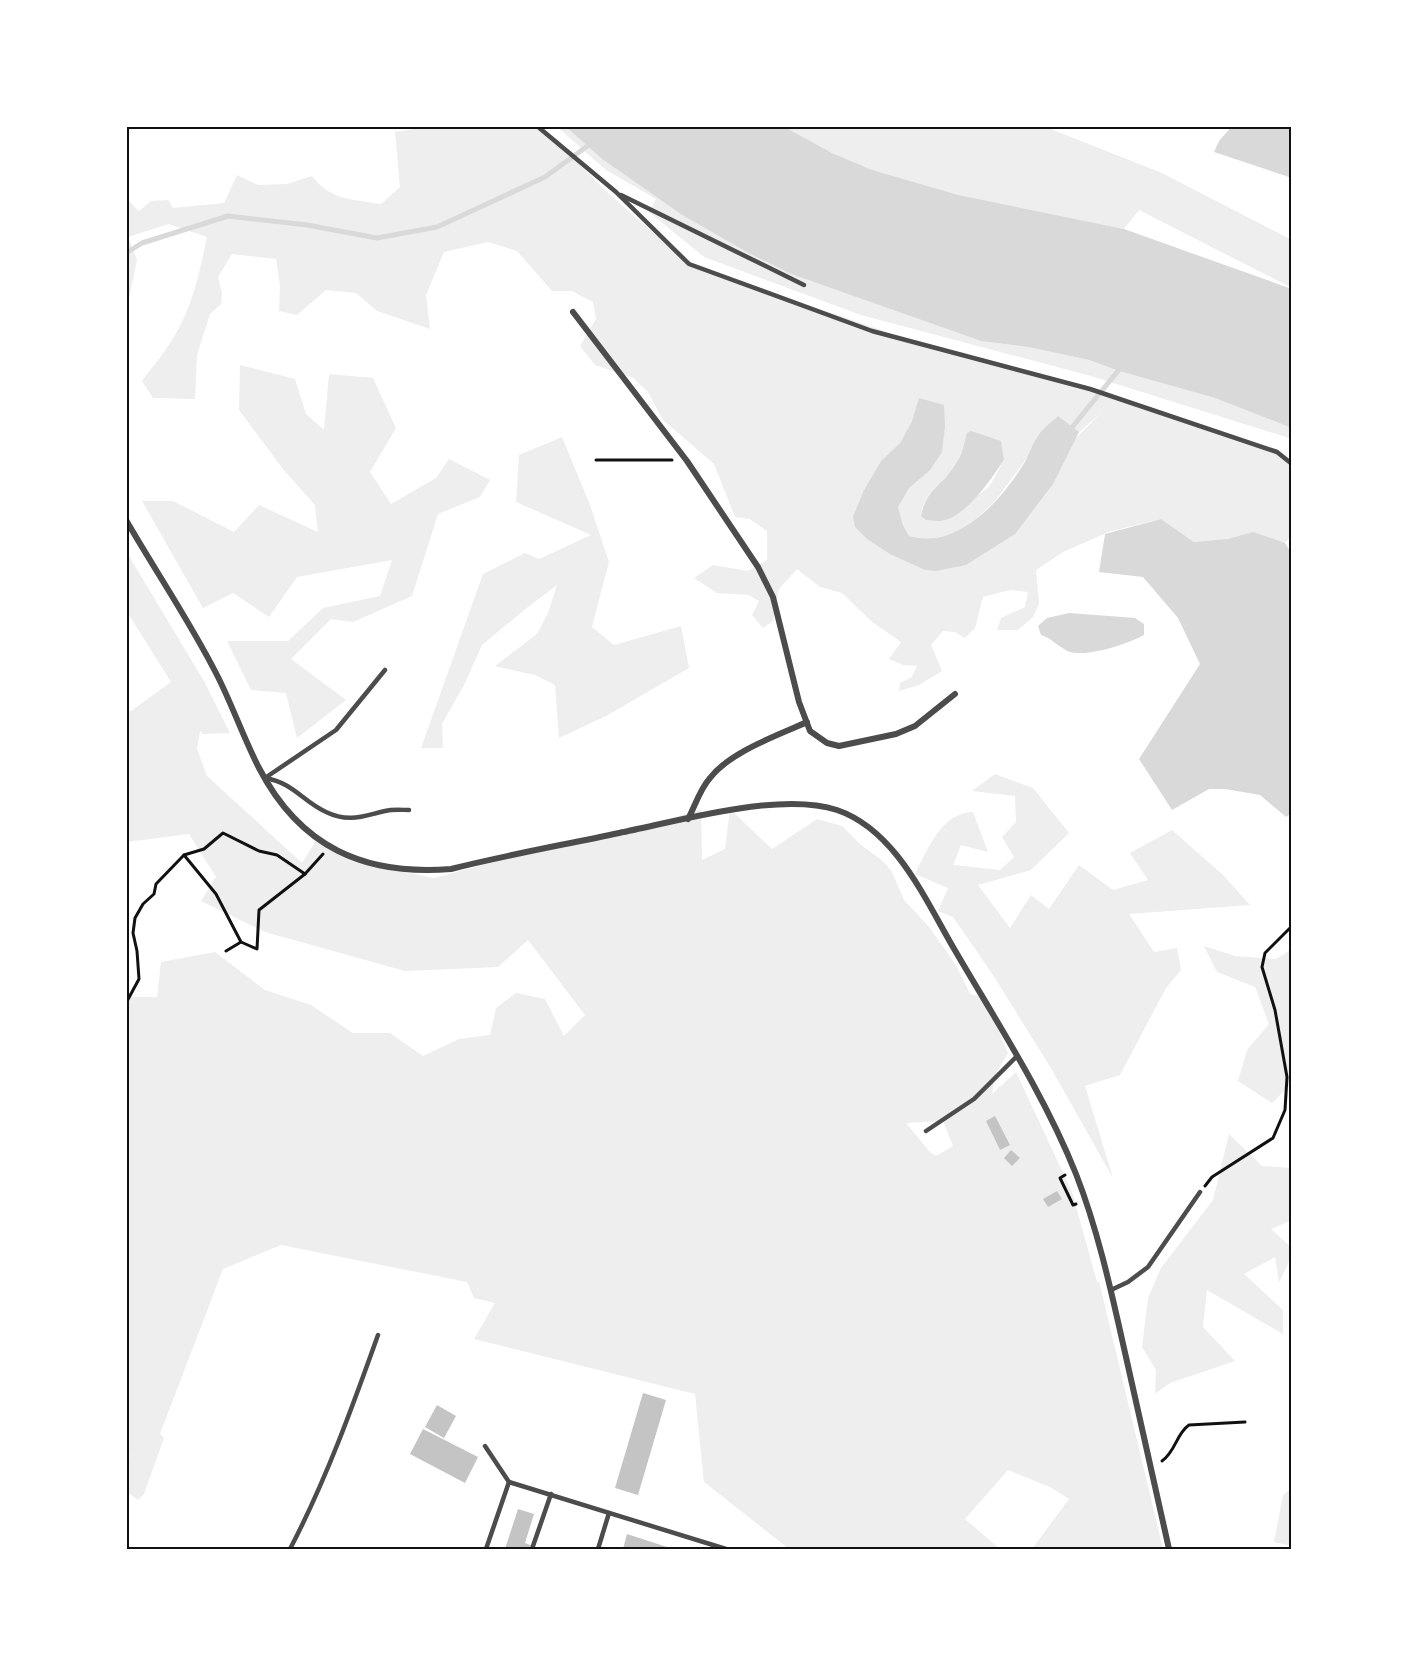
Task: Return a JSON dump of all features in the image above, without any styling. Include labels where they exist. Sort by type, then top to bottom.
[{"type":"street","points":[[573,312],[687,461],[758,567],[773,597],[789,665],[810,730],[827,743],[839,746],[896,734],[915,726],[955,694]]},
{"type":"street","points":[[126,520],[217,676],[265,778],[282,805],[310,834],[329,847],[355,859],[382,866],[451,869],[688,819],[792,803],[808,803],[836,810],[864,823],[878,834],[897,856],[923,896],[1017,1056],[1075,1172],[1099,1241],[1169,1549]]},
{"type":"street","points":[[688,819],[708,779],[721,766],[740,754],[807,722]]},
{"type":"lane","points":[[537,126],[616,192],[689,264],[872,331],[1090,389],[1280,454],[1292,462]]},
{"type":"lane","points":[[616,192],[804,285]]},
{"type":"lane","points":[[265,778],[336,730],[385,670]]},
{"type":"lane","points":[[265,778],[279,780],[326,812],[347,818],[362,818],[386,810],[409,810]]},
{"type":"lane","points":[[926,1131],[974,1099],[1017,1056]]},
{"type":"lane","points":[[1111,1290],[1128,1282],[1148,1267],[1200,1192]]},
{"type":"lane","points":[[290,1549],[307,1516],[342,1434],[378,1335]]},
{"type":"lane","points":[[486,1446],[509,1482],[726,1549]]},
{"type":"lane","points":[[486,1549],[509,1482]]},
{"type":"lane","points":[[533,1546],[551,1494]]},
{"type":"lane","points":[[598,1549],[609,1513]]},
{"type":"path","points":[[596,460],[687,461]]},
{"type":"path","points":[[126,1003],[139,979],[133,933],[135,918],[143,904],[154,894],[156,884],[184,855],[204,849],[223,833],[259,851],[277,855],[305,874]]},
{"type":"path","points":[[184,855],[216,894],[241,942],[257,949],[259,910],[305,874],[329,847]]},
{"type":"path","points":[[1200,1192],[1212,1177],[1273,1138],[1285,1110],[1287,1077],[1275,1010],[1263,964],[1265,953],[1292,926]]},
{"type":"path","points":[[226,951],[241,942]]},
{"type":"path","points":[[1065,1175],[1060,1178],[1073,1205]]},
{"type":"path","points":[[1162,1461],[1170,1455],[1184,1429],[1190,1425],[1245,1422]]},
{"type":"shaded area","points":[[434,126],[541,126],[608,193],[689,264],[936,349],[1090,389],[1277,452],[1292,464],[1292,535],[1285,543],[1253,535],[1194,542],[1161,519],[1111,531],[1063,552],[1036,570],[1039,604],[1033,617],[1018,630],[997,630],[1001,618],[1025,607],[1028,592],[1010,590],[983,597],[975,628],[965,638],[955,632],[943,631],[931,645],[942,671],[919,685],[899,691],[900,683],[912,677],[917,666],[903,665],[889,659],[901,642],[871,621],[842,593],[820,587],[797,569],[779,589],[773,621],[763,628],[752,615],[759,601],[749,595],[717,593],[694,578],[713,565],[748,571],[767,560],[767,531],[750,519],[735,517],[714,464],[663,420],[648,392],[633,378],[595,365],[580,346],[596,319],[593,302],[572,291],[552,291],[517,251],[488,242],[444,252],[426,295],[430,329],[377,311],[356,293],[326,290],[297,315],[279,311],[280,286],[276,259],[232,254],[218,277],[222,293],[221,304],[210,314],[197,355],[195,399],[153,398],[142,381],[164,353],[187,312],[207,237],[169,224],[128,237],[137,260],[126,313],[126,198],[139,211],[151,201],[168,200],[173,208],[224,203],[237,175],[258,185],[287,184],[312,176],[335,195],[351,200],[381,204],[400,187],[395,132]],"holes":[[[1102,412],[1076,438],[925,570],[864,490],[881,461],[900,443],[912,421],[898,507],[904,527],[909,536],[923,541],[964,531],[995,501],[1056,419],[1079,432]],[[967,436],[1004,460],[989,487],[945,520],[921,516],[925,501],[956,463]]]},
{"type":"shaded area","points":[[556,126],[565,126],[602,159],[682,215],[750,254],[791,274],[981,341],[1028,347],[1089,360],[1119,371],[1215,398],[1292,428],[1292,439],[1091,376],[861,315],[704,257],[649,212],[656,199],[606,170]]},
{"type":"shaded area","points":[[565,126],[783,126],[832,153],[872,170],[958,195],[1124,229],[1292,289],[1292,428],[1215,398],[1119,371],[1089,360],[1028,347],[981,341],[791,274],[750,254],[682,215],[602,159]]},
{"type":"shaded area","points":[[783,126],[1043,126],[1162,173],[1292,240],[1292,288],[1139,210],[1124,229],[966,198],[861,167]]},
{"type":"shaded area","points":[[1232,126],[1292,129],[1292,178],[1214,152],[1219,141]]},
{"type":"shaded area","points":[[240,365],[295,379],[306,414],[324,430],[329,374],[373,378],[396,428],[370,472],[391,504],[436,478],[449,459],[490,480],[480,497],[438,514],[412,596],[353,622],[331,619],[291,659],[346,700],[297,738],[286,693],[251,690],[227,641],[288,641],[323,608],[380,596],[392,560],[297,577],[269,617],[233,593],[203,608],[142,501],[173,501],[234,532],[259,505],[318,532],[315,505],[283,469],[239,410]]},
{"type":"shaded area","points":[[919,398],[944,405],[945,427],[942,452],[930,470],[909,488],[898,507],[909,536],[927,538],[944,536],[975,520],[1002,494],[1023,465],[1040,433],[1058,416],[1079,432],[1053,484],[1015,534],[966,565],[936,571],[925,570],[890,554],[867,539],[855,527],[853,517],[864,490],[881,461],[900,443],[912,421]]},
{"type":"shaded area","points":[[971,431],[1001,441],[1004,460],[993,477],[962,511],[945,520],[926,520],[921,516],[923,507],[955,465],[967,433]]},
{"type":"shaded area","points":[[562,437],[590,505],[609,562],[592,627],[614,645],[681,626],[689,668],[606,716],[559,738],[555,685],[535,675],[495,666],[537,634],[548,613],[557,585],[482,645],[465,683],[442,724],[443,748],[421,748],[483,574],[525,553],[539,559],[591,535],[516,502],[519,455]]},
{"type":"shaded area","points":[[1161,519],[1194,542],[1228,539],[1253,532],[1285,543],[1292,554],[1292,813],[1286,817],[1260,795],[1225,789],[1209,789],[1172,810],[1139,759],[1200,664],[1178,618],[1143,577],[1099,572],[1105,534]]},
{"type":"shaded area","points":[[126,551],[205,683],[230,733],[203,734],[200,731],[197,749],[207,776],[302,863],[317,839],[354,862],[434,878],[509,858],[625,833],[701,809],[702,860],[725,849],[730,809],[772,849],[817,819],[842,826],[860,844],[884,862],[892,872],[904,900],[929,927],[956,965],[970,994],[985,998],[1008,1053],[996,1073],[992,1094],[1016,1072],[1072,1192],[1097,1282],[1099,1281],[1163,1549],[1032,1549],[1069,1499],[1052,1488],[1008,1470],[965,1519],[1000,1549],[789,1549],[704,1482],[695,1394],[474,1339],[495,1303],[474,1298],[467,1282],[281,1245],[223,1269],[160,1434],[164,1438],[144,1494],[138,1500],[126,1491],[126,1459],[133,1454],[126,1458],[126,987],[133,997],[157,997],[161,962],[215,952],[265,990],[311,1005],[353,1033],[390,1033],[423,1056],[459,1039],[490,1035],[496,1008],[516,993],[545,999],[564,1036],[585,1015],[528,940],[498,967],[405,971],[265,932],[201,901],[216,877],[189,834],[126,842],[126,711],[131,711],[171,682],[126,610]],"holes":[[[943,1121],[953,1146],[936,1156],[906,1123]]]},
{"type":"shaded area","points":[[1069,613],[1135,618],[1144,624],[1144,635],[1108,649],[1087,653],[1070,652],[1041,635],[1038,626],[1047,618]]},
{"type":"shaded area","points":[[995,774],[1033,788],[1069,833],[1031,870],[978,885],[1010,928],[1031,895],[1049,909],[1079,865],[1113,890],[1148,880],[1130,853],[1172,830],[1223,875],[1250,905],[1129,914],[1154,952],[1177,948],[1181,970],[1166,988],[1120,1075],[1085,1086],[1113,1178],[1052,1070],[995,978],[953,917],[938,911],[948,888],[915,874],[944,825],[962,814],[973,812],[988,852],[961,845],[953,865],[1000,870],[1014,857],[1002,837],[1016,822],[1015,796],[972,791]]},
{"type":"shaded area","points":[[1204,946],[1235,956],[1276,959],[1292,949],[1292,1083],[1272,1103],[1238,1081],[1247,1050],[1269,1024],[1255,987],[1217,972]]},
{"type":"shaded area","points":[[1229,1134],[1262,1166],[1291,1168],[1292,1165],[1292,1220],[1271,1229],[1292,1248],[1292,1255],[1279,1283],[1275,1257],[1244,1274],[1283,1310],[1283,1334],[1207,1290],[1203,1327],[1235,1361],[1170,1383],[1155,1394],[1156,1370],[1142,1347],[1148,1298],[1161,1268],[1213,1200]]},
{"type":"shaded area","points":[[1292,1488],[1292,1546],[1274,1542],[1283,1495]]},
{"type":"building","points":[[995,1116],[1010,1145],[1000,1150],[986,1121]]},
{"type":"building","points":[[1011,1150],[1020,1158],[1012,1166],[1004,1158]]},
{"type":"building","points":[[1057,1191],[1062,1199],[1048,1207],[1043,1199]]},
{"type":"building","points":[[643,1393],[666,1400],[638,1495],[615,1488]]},
{"type":"building","points":[[437,1405],[456,1416],[444,1438],[425,1427]]},
{"type":"building","points":[[423,1429],[478,1457],[465,1483],[410,1454]]},
{"type":"building","points":[[518,1509],[534,1514],[525,1543],[540,1549],[505,1549]]},
{"type":"building","points":[[627,1534],[673,1549],[623,1549]]},
{"type":"waterway","points":[[126,253],[142,243],[228,216],[307,225],[377,238],[437,227],[545,177],[593,142]]},
{"type":"waterway","points":[[1069,431],[1122,366]]}]
